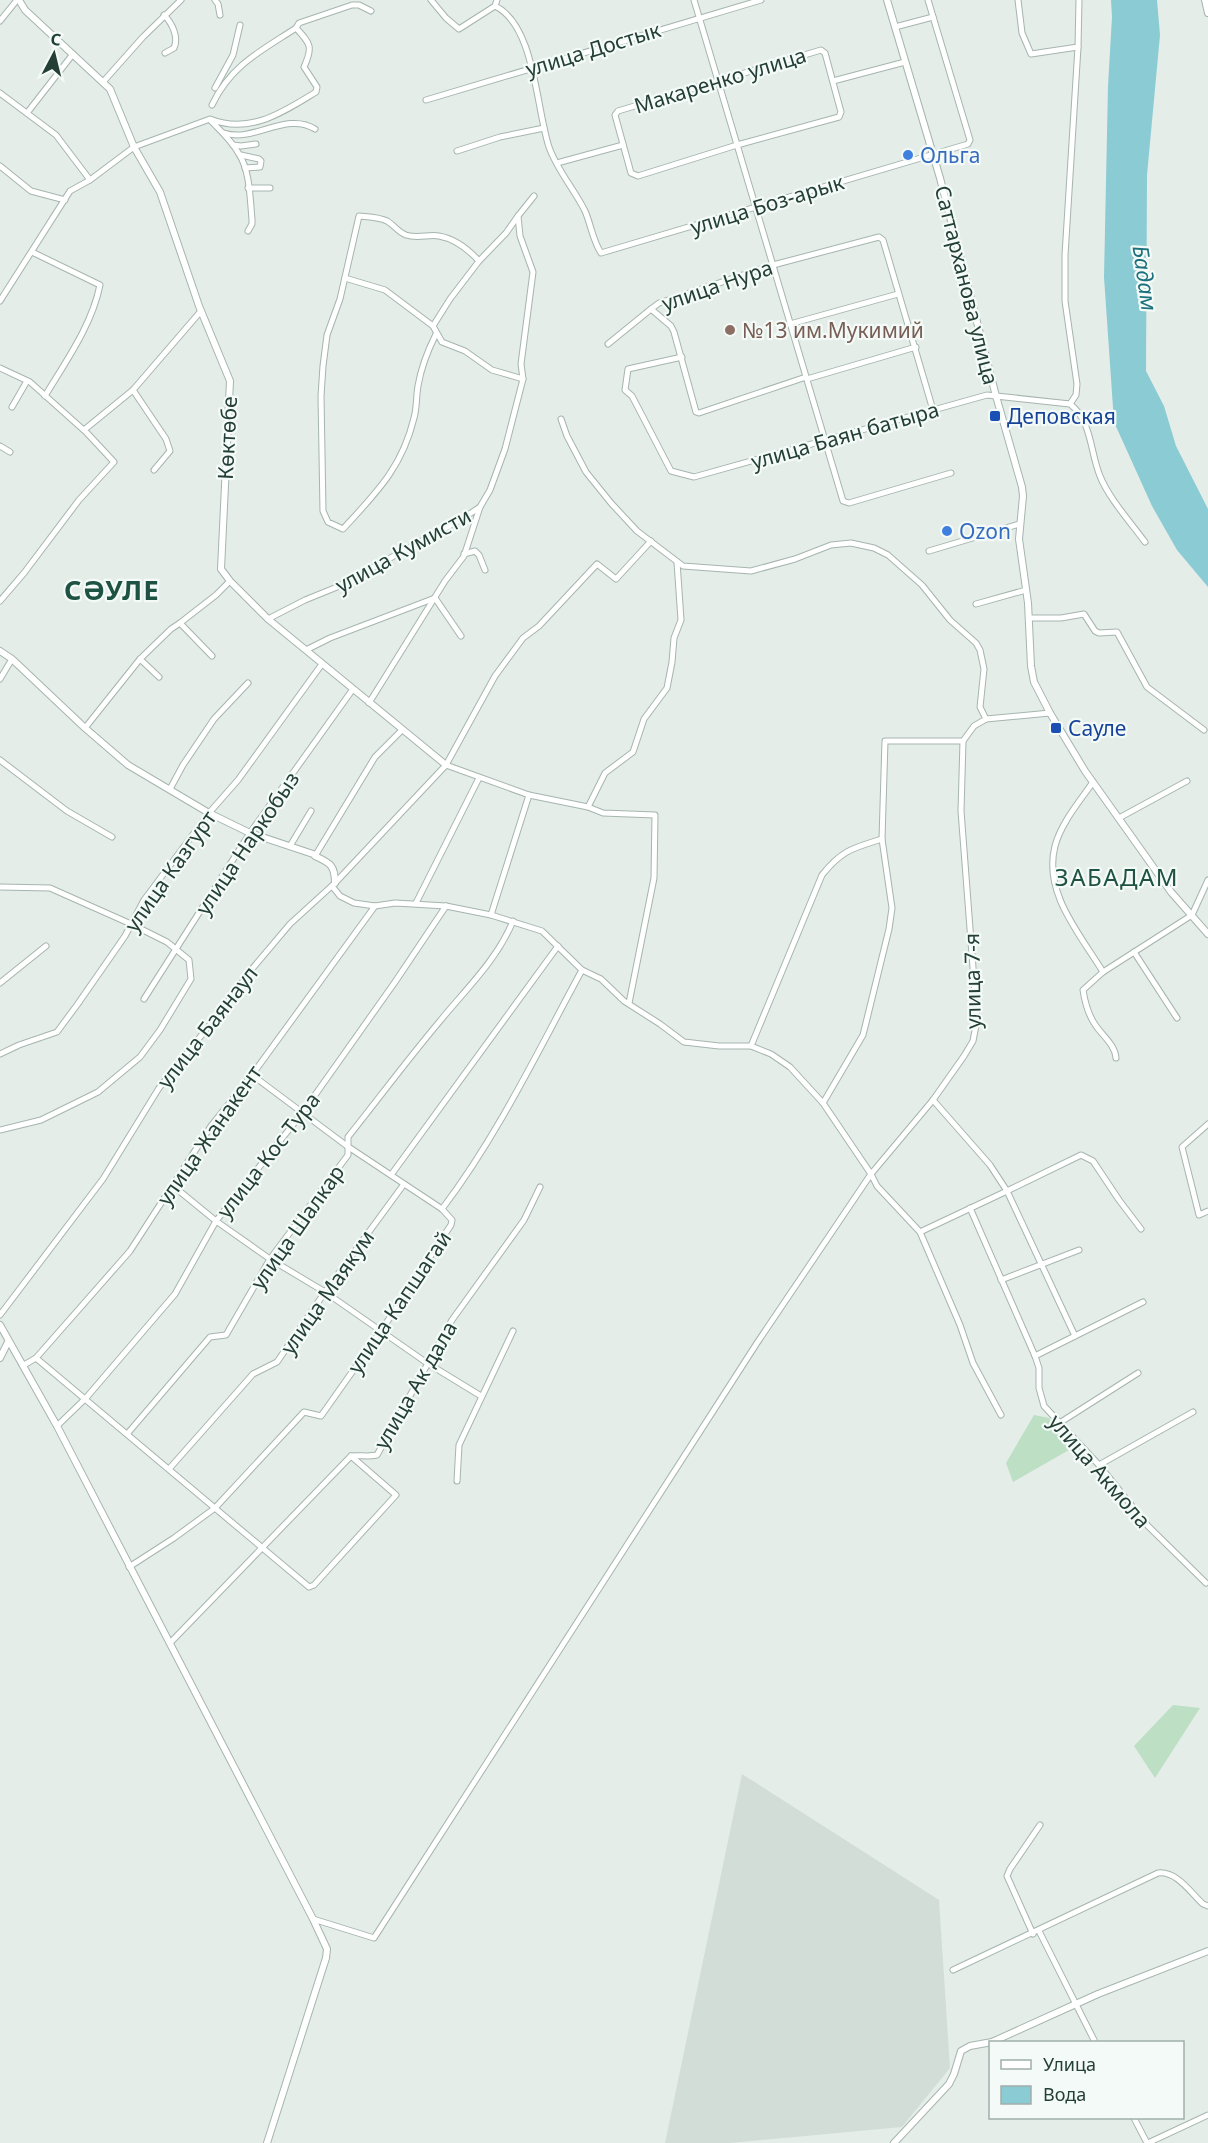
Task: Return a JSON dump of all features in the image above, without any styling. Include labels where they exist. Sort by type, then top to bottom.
[{"type":"street","points":[[0,21],[18,0]]},
{"type":"street","name":"Көктөбе","points":[[18,0],[110,89],[134,147],[160,192],[201,310],[230,381],[221,569],[268,619],[446,765]]},
{"type":"street","points":[[103,82],[164,15],[181,0]]},
{"type":"street","points":[[215,0],[220,15]]},
{"type":"street","points":[[430,0],[456,28],[462,28],[496,3],[516,24],[531,68],[549,148],[557,163],[623,145]]},
{"type":"street","points":[[694,0],[843,501],[849,503],[951,473]]},
{"type":"street","name":"улица Достык","points":[[426,100],[760,0]]},
{"type":"street","name":"Саттарханова улица","points":[[887,0],[932,154],[1022,487],[1023,505],[1019,524],[1021,560],[1029,618],[1032,675],[1050,713],[1093,782],[1171,892],[1208,934]]},
{"type":"street","points":[[895,27],[933,17],[928,0]]},
{"type":"street","points":[[1018,0],[1022,33],[1031,54],[1078,47]]},
{"type":"street","points":[[1079,0],[1065,255],[1065,301],[1077,384],[1076,395],[1070,404],[1083,418],[1100,477],[1145,542]]},
{"type":"street","points":[[1204,0],[1208,12]]},
{"type":"street","points":[[212,105],[226,81],[240,65],[303,21],[331,14],[352,5],[359,5],[371,12]]},
{"type":"street","points":[[164,15],[177,41],[174,48],[165,53]]},
{"type":"street","name":"улица Боз-арык","points":[[557,163],[585,211],[601,253],[968,144],[970,140],[933,17]]},
{"type":"street","points":[[215,88],[233,55],[240,25]]},
{"type":"street","points":[[0,301],[70,191],[90,180],[134,147],[210,119],[225,125],[248,124],[283,111],[316,92],[317,87],[304,67],[310,54],[310,45],[296,28]]},
{"type":"street","name":"Макаренко улица","points":[[820,50],[825,53],[833,81],[841,112],[839,117],[737,145],[638,176],[631,173],[616,113],[820,50]]},
{"type":"street","points":[[27,113],[73,54]]},
{"type":"street","points":[[833,81],[905,62]]},
{"type":"street","points":[[0,93],[56,135],[90,180]]},
{"type":"street","points":[[210,119],[241,155],[252,219],[248,231]]},
{"type":"street","points":[[222,133],[236,136],[284,124],[308,124],[315,129]]},
{"type":"street","points":[[457,151],[500,137],[544,128]]},
{"type":"street","points":[[233,145],[256,144]]},
{"type":"street","points":[[241,155],[261,161],[260,167],[245,168]]},
{"type":"street","points":[[0,166],[31,190],[65,200]]},
{"type":"street","points":[[248,188],[270,188]]},
{"type":"street","points":[[433,326],[479,261],[506,233],[534,196]]},
{"type":"street","points":[[436,334],[428,350],[418,386],[415,415],[409,439],[401,457],[382,487],[343,529],[328,522],[323,511],[322,376],[327,335],[345,278],[359,216],[390,222],[396,230],[406,235],[444,238],[466,247],[479,261]]},
{"type":"street","name":"улица Кумисти","points":[[268,619],[337,587],[480,507],[490,490],[505,449],[523,379],[521,364],[534,272],[520,236],[518,216]]},
{"type":"street","points":[[506,233],[520,236]]},
{"type":"street","name":"улица Нура","points":[[916,347],[806,378],[699,413],[696,412],[682,357],[671,326],[651,309],[659,303],[773,265],[879,237],[883,240],[916,347],[933,410]]},
{"type":"street","points":[[32,252],[100,285],[97,299],[76,345],[45,396]]},
{"type":"street","points":[[345,278],[385,290],[433,326],[442,342],[465,351],[492,370],[523,379]]},
{"type":"street","points":[[790,324],[898,294]]},
{"type":"street","points":[[608,344],[651,309]]},
{"type":"street","points":[[84,430],[133,390],[201,310]]},
{"type":"street","name":"улица Баян батыра","points":[[682,357],[628,369],[625,390],[632,396],[671,471],[694,477],[987,395],[1070,404]]},
{"type":"street","points":[[0,368],[27,381],[84,430],[114,462],[79,500],[0,601]]},
{"type":"street","points":[[12,407],[27,381]]},
{"type":"street","points":[[133,390],[166,440],[170,451],[154,470]]},
{"type":"street","points":[[561,419],[567,436],[586,472],[637,531],[683,566],[751,571],[795,559],[831,544],[851,543],[874,548],[888,555],[922,585],[950,620],[976,643],[983,658],[980,707],[986,719]]},
{"type":"street","points":[[0,446],[10,452]]},
{"type":"street","points":[[369,703],[464,554],[480,507]]},
{"type":"street","points":[[929,550],[1019,524]]},
{"type":"street","name":"улица Баянаул","points":[[0,1315],[103,1179],[159,1088],[252,969],[290,924],[333,884],[446,765],[495,676],[523,638],[539,626],[597,564],[616,579],[651,542]]},
{"type":"street","points":[[464,554],[475,551],[485,570]]},
{"type":"street","points":[[588,807],[605,773],[633,752],[644,718],[667,687],[674,638],[681,620],[677,562]]},
{"type":"street","points":[[85,728],[140,659],[171,629],[216,595],[230,580]]},
{"type":"street","points":[[976,604],[1026,590]]},
{"type":"street","points":[[435,598],[461,636]]},
{"type":"street","points":[[306,650],[435,598]]},
{"type":"street","points":[[1029,618],[1061,618],[1084,614],[1095,631],[1099,633],[1117,632],[1147,687],[1204,730]]},
{"type":"street","points":[[180,623],[212,656]]},
{"type":"street","points":[[0,651],[12,659],[128,765],[209,813],[250,833],[316,855],[329,863],[335,872],[333,884],[340,896],[354,903],[375,906],[416,903],[446,906],[491,915],[542,931],[582,970],[601,979],[629,1003],[684,1042],[719,1046],[751,1046],[771,1053],[790,1067],[823,1103],[878,1186],[920,1232],[960,1325],[973,1363],[1001,1415]]},
{"type":"street","points":[[0,679],[12,659]]},
{"type":"street","points":[[140,659],[159,677]]},
{"type":"street","name":"улица Казгурт","points":[[0,1054],[57,1032],[131,924],[144,900],[209,813],[238,780],[322,664]]},
{"type":"street","points":[[170,789],[214,719],[248,683]]},
{"type":"street","name":"улица Наркобыз","points":[[144,999],[250,833],[353,689]]},
{"type":"street","points":[[823,1103],[863,1035],[889,930],[892,908],[882,839],[885,741],[963,741],[974,726],[986,719],[1050,713]]},
{"type":"street","points":[[315,856],[375,758],[402,730]]},
{"type":"street","name":"улица 7-я","points":[[313,1919],[374,1938],[757,1343],[871,1174],[933,1100],[973,1041],[977,1020],[961,811],[963,741]]},
{"type":"street","points":[[0,760],[67,811],[112,837]]},
{"type":"street","points":[[446,765],[529,795],[588,807],[603,813],[655,816],[654,879],[629,1003]]},
{"type":"street","points":[[416,903],[479,778]]},
{"type":"street","points":[[1093,782],[1055,844],[1053,861],[1061,903],[1103,972]]},
{"type":"street","points":[[1119,819],[1187,782]]},
{"type":"street","points":[[491,915],[529,795]]},
{"type":"street","points":[[290,846],[311,811]]},
{"type":"street","points":[[751,1046],[822,875],[835,859],[850,850],[882,839]]},
{"type":"street","points":[[1116,1058],[1112,1047],[1095,1025],[1085,1004],[1083,990],[1103,972],[1192,915],[1208,880]]},
{"type":"street","points":[[0,887],[50,888],[131,924],[167,942],[189,960],[191,979],[160,1030],[140,1057],[98,1092],[41,1120],[0,1130]]},
{"type":"street","name":"улица Жанакент","points":[[24,1365],[36,1358],[130,1251],[211,1126],[252,1075],[375,906]]},
{"type":"street","name":"улица Кос Тура","points":[[57,1425],[86,1398],[175,1294],[216,1221],[303,1112],[446,906]]},
{"type":"street","name":"улица Шалкар","points":[[128,1433],[210,1337],[226,1335],[270,1259],[348,1155],[348,1137],[439,1021],[483,972],[505,940],[513,921]]},
{"type":"street","points":[[0,983],[46,946]]},
{"type":"street","points":[[391,1175],[558,946]]},
{"type":"street","points":[[1134,952],[1177,1018]]},
{"type":"street","name":"улица Капшагай","points":[[129,1566],[215,1509],[304,1412],[321,1416],[451,1225],[452,1220],[442,1209],[468,1175],[490,1140],[582,970]]},
{"type":"street","points":[[252,1075],[347,1146],[442,1209]]},
{"type":"street","points":[[933,1100],[990,1165],[1007,1191],[1075,1336]]},
{"type":"street","points":[[1208,1124],[1182,1147],[1198,1215],[1208,1211]]},
{"type":"street","points":[[920,1232],[1081,1155],[1094,1161],[1141,1229]]},
{"type":"street","points":[[172,1185],[216,1221],[270,1259],[325,1292],[427,1363],[481,1396]]},
{"type":"street","name":"улица Маякум","points":[[169,1469],[253,1374],[277,1362],[325,1292],[404,1185]]},
{"type":"street","name":"улица Ак дала","points":[[170,1643],[351,1456],[377,1455],[452,1320],[524,1220],[540,1187]]},
{"type":"street","name":"улица Акмола","points":[[970,1208],[1040,1368],[1039,1388],[1044,1406],[1099,1465],[1148,1526],[1206,1583]]},
{"type":"street","points":[[1001,1280],[1079,1250]]},
{"type":"street","points":[[1035,1356],[1143,1302]]},
{"type":"street","points":[[0,1327],[57,1425],[327,1949],[267,2143]]},
{"type":"street","points":[[457,1481],[459,1445],[513,1332]]},
{"type":"street","points":[[0,1358],[8,1342]]},
{"type":"street","points":[[36,1358],[309,1587],[314,1585],[396,1496],[351,1456]]},
{"type":"street","points":[[1061,1422],[1138,1373]]},
{"type":"street","points":[[1099,1465],[1193,1412]]},
{"type":"street","points":[[1040,1825],[1007,1876],[1094,2041]]},
{"type":"street","points":[[953,1970],[1158,1873],[1167,1872],[1208,1906]]},
{"type":"street","points":[[994,2041],[1076,2003],[1208,1951]]},
{"type":"street","points":[[894,2143],[949,2084],[961,2051],[970,2046],[989,2043]]},
{"type":"street","points":[[1135,2119],[1147,2143],[1208,2115]]},
{"type":"shaded area","points":[[742,1774],[939,1900],[950,2068],[902,2127],[729,2143],[665,2143]]},
{"type":"green space","points":[[1034,1415],[1049,1418],[1069,1450],[1013,1482],[1006,1463]]},
{"type":"green space","points":[[1173,1705],[1200,1708],[1155,1778],[1134,1746]]},
{"type":"water","name":"Бадам","points":[[1111,0],[1157,0],[1160,35],[1147,175],[1146,371],[1164,406],[1176,446],[1208,509],[1208,587],[1177,550],[1152,506],[1114,422],[1104,277]]},
{"type":"place","name":"Ольга","points":[[908,155]]},
{"type":"place","name":"№13 им.Мукимий","points":[[730,330]]},
{"type":"place","name":"Деповская","points":[[995,416]]},
{"type":"place","name":"Ozon","points":[[947,531]]},
{"type":"place","name":"Сауле","points":[[1056,728]]},
{"type":"district","name":"СӘУЛЕ","points":[[112,589]]},
{"type":"district","name":"ЗАБАДАМ","points":[[1117,876]]}]
